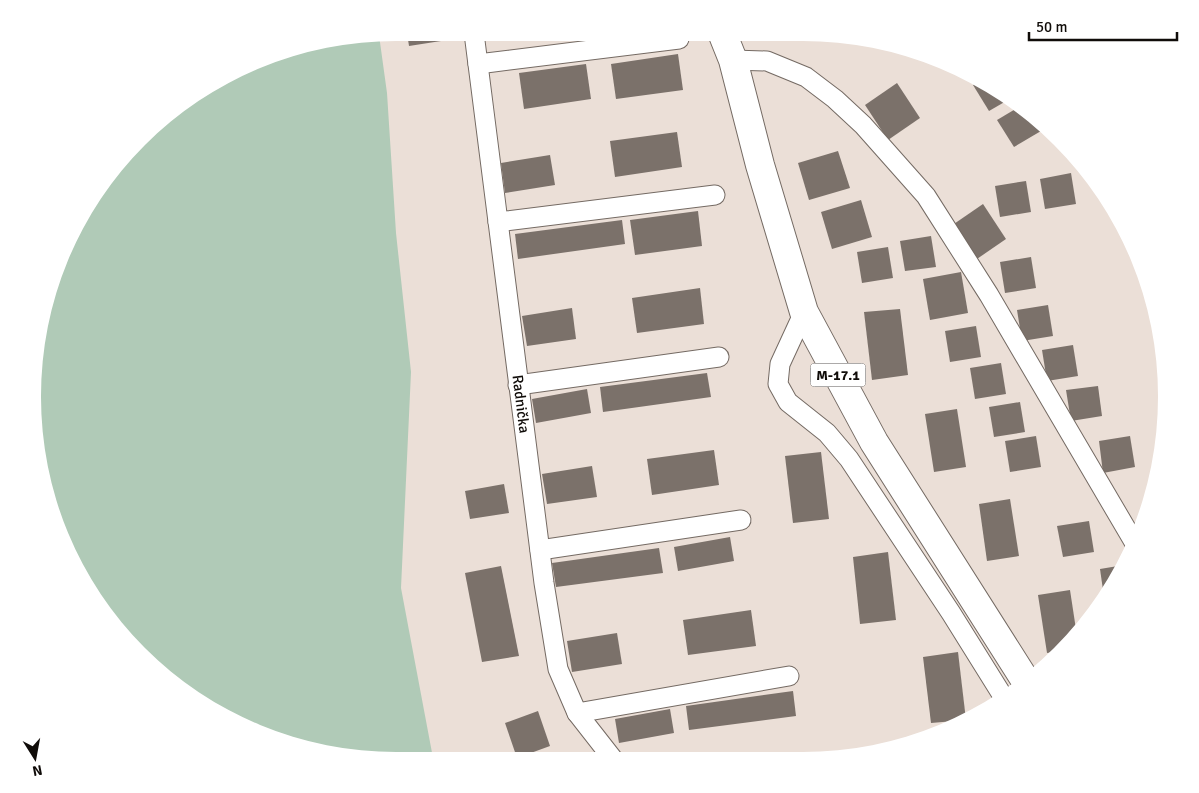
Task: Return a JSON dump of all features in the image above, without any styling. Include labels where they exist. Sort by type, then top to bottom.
[{"type":"main road","name":"M-17.1","points":[[725,41],[733,60],[760,165],[804,312],[874,442],[1022,675]]},
{"type":"street","name":"Radnička","points":[[475,41],[518,385],[558,669],[577,713],[608,752]]},
{"type":"street","points":[[478,64],[663,41]]},
{"type":"street","points":[[733,60],[767,61],[806,77],[835,99],[863,125],[926,196],[994,303],[1130,535]]},
{"type":"street","points":[[498,222],[715,195]]},
{"type":"street","points":[[804,312],[780,364],[778,384],[788,402],[827,433],[849,459],[951,613],[1000,692]]},
{"type":"street","points":[[518,385],[719,357]]},
{"type":"street","points":[[540,550],[741,520]]},
{"type":"street","points":[[577,713],[789,676]]},
{"type":"green space","points":[[373,42],[380,42],[387,93],[396,233],[411,372],[401,588],[432,752],[373,751],[327,745],[282,733],[239,715],[199,692],[162,664],[129,631],[101,594],[78,554],[60,511],[48,466],[42,420],[41,396],[44,350],[53,305],[60,282],[78,239],[89,219],[101,199],[129,162],[162,129],[180,115],[199,101],[239,78],[282,60],[305,53],[350,44]]},
{"type":"building","points":[[408,41],[441,41],[409,46]]},
{"type":"building","points":[[678,54],[683,90],[616,99],[611,64]]},
{"type":"building","points":[[586,64],[591,99],[524,109],[519,73]]},
{"type":"building","points":[[897,83],[920,118],[888,140],[865,105]]},
{"type":"building","points":[[973,85],[1003,103],[989,111]]},
{"type":"building","points":[[1013,111],[1040,132],[1014,147],[997,120]]},
{"type":"building","points":[[677,132],[682,167],[615,177],[610,141]]},
{"type":"building","points":[[838,151],[850,188],[809,200],[798,163]]},
{"type":"building","points":[[550,155],[555,185],[505,193],[501,163]]},
{"type":"building","points":[[1071,173],[1076,204],[1045,209],[1040,179]]},
{"type":"building","points":[[1026,181],[1031,212],[1000,217],[995,186]]},
{"type":"building","points":[[861,200],[872,237],[832,249],[821,212]]},
{"type":"building","points":[[983,204],[1006,239],[974,261],[951,226]]},
{"type":"building","points":[[698,211],[702,246],[635,255],[630,220]]},
{"type":"building","points":[[622,220],[625,244],[518,259],[515,234]]},
{"type":"building","points":[[931,236],[936,267],[905,271],[900,241]]},
{"type":"building","points":[[888,247],[893,278],[862,283],[857,252]]},
{"type":"building","points":[[1031,257],[1036,288],[1005,293],[1000,262]]},
{"type":"building","points":[[961,272],[968,313],[930,320],[923,279]]},
{"type":"building","points":[[700,288],[704,324],[637,333],[632,298]]},
{"type":"building","points":[[1048,305],[1053,336],[1022,341],[1017,310]]},
{"type":"building","points":[[572,308],[576,339],[527,346],[522,316]]},
{"type":"building","points":[[900,309],[908,375],[872,380],[864,312]]},
{"type":"building","points":[[976,326],[981,357],[950,362],[945,331]]},
{"type":"building","points":[[1073,345],[1078,376],[1047,381],[1042,350]]},
{"type":"building","points":[[1001,363],[1006,394],[975,399],[970,368]]},
{"type":"building","points":[[707,373],[711,397],[603,412],[600,387]]},
{"type":"building","points":[[1098,386],[1102,416],[1071,421],[1066,390]]},
{"type":"building","points":[[587,389],[591,413],[536,423],[532,399]]},
{"type":"building","points":[[1020,402],[1025,432],[994,437],[989,407]]},
{"type":"building","points":[[957,409],[966,467],[934,472],[925,414]]},
{"type":"building","points":[[1036,436],[1041,467],[1010,472],[1005,441]]},
{"type":"building","points":[[1130,436],[1135,467],[1103,473],[1099,441]]},
{"type":"building","points":[[714,450],[719,485],[652,495],[647,459]]},
{"type":"building","points":[[821,452],[829,519],[793,523],[785,456]]},
{"type":"building","points":[[592,466],[597,497],[547,504],[542,474]]},
{"type":"building","points":[[504,484],[509,513],[470,519],[465,491]]},
{"type":"building","points":[[1010,499],[1019,556],[987,561],[979,504]]},
{"type":"building","points":[[1089,521],[1094,552],[1063,557],[1057,526]]},
{"type":"building","points":[[730,537],[734,561],[678,571],[674,547]]},
{"type":"building","points":[[659,548],[663,573],[556,587],[552,563]]},
{"type":"building","points":[[888,552],[896,620],[860,624],[853,557]]},
{"type":"building","points":[[501,566],[519,656],[482,662],[465,573]]},
{"type":"building","points":[[1114,567],[1102,586],[1100,569]]},
{"type":"building","points":[[1070,590],[1075,624],[1049,653],[1047,653],[1038,595]]},
{"type":"building","points":[[751,610],[756,646],[688,655],[683,620]]},
{"type":"building","points":[[617,633],[622,664],[572,672],[567,641]]},
{"type":"building","points":[[958,652],[965,712],[945,722],[931,723],[923,657]]},
{"type":"building","points":[[793,691],[796,716],[689,730],[686,706]]},
{"type":"building","points":[[670,709],[674,733],[619,743],[615,719]]},
{"type":"building","points":[[538,711],[550,746],[534,752],[515,752],[505,723]]}]
